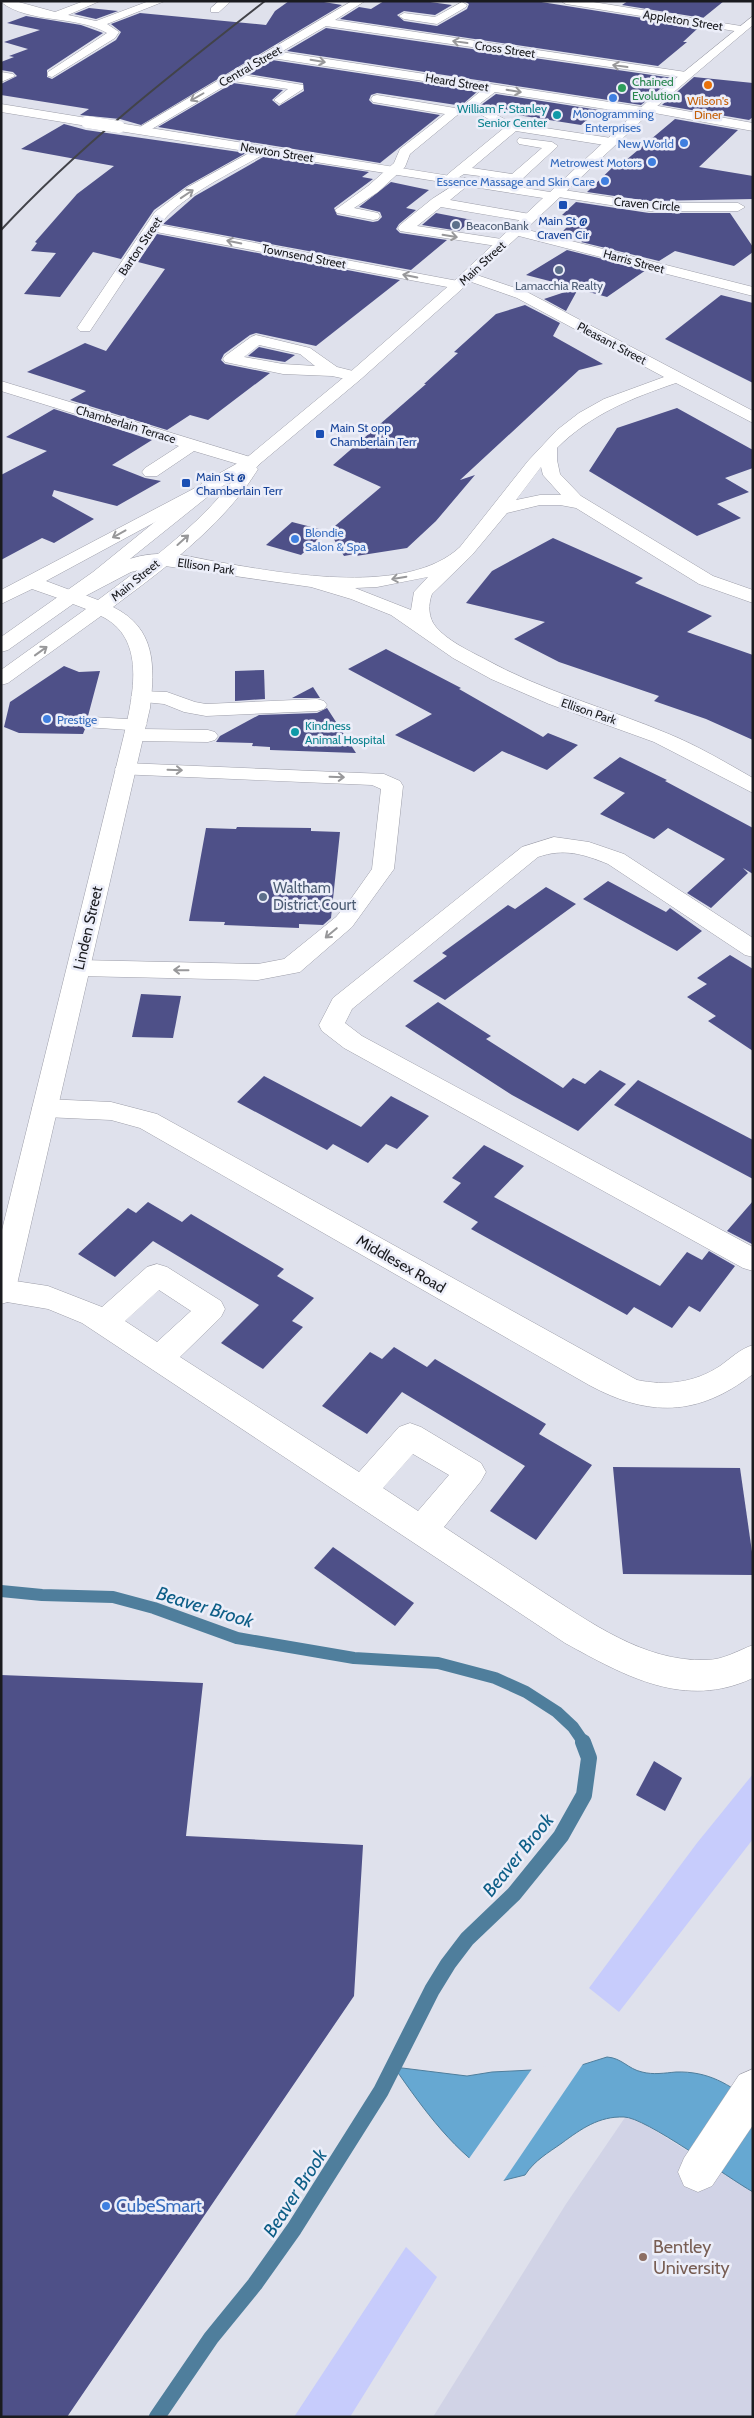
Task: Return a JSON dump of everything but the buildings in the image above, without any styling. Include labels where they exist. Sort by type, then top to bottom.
[{"type":"street","points":[[6,1],[21,9],[111,30],[111,36],[52,74]]},
{"type":"street","points":[[54,16],[95,1]]},
{"type":"street","points":[[95,25],[160,1]]},
{"type":"street","points":[[215,10],[226,1]]},
{"type":"street","name":"Appleton Street","points":[[566,1],[741,29]]},
{"type":"street","name":"Central Street","points":[[141,130],[351,5],[361,5]]},
{"type":"street","points":[[392,14],[437,21],[462,5]]},
{"type":"street","points":[[7,14],[21,9]]},
{"type":"street","name":"Main Street","points":[[1,646],[72,597],[224,478],[251,463],[355,376],[463,281],[661,96],[753,19]]},
{"type":"street","name":"Cross Street","points":[[324,22],[686,75]]},
{"type":"street","name":"Heard Street","points":[[270,54],[753,127]]},
{"type":"street","points":[[1,75],[9,76],[1,79]]},
{"type":"street","points":[[232,77],[299,87],[280,100]]},
{"type":"street","points":[[412,104],[444,80]]},
{"type":"street","points":[[492,88],[470,105],[503,124],[611,142]]},
{"type":"street","points":[[661,96],[676,98]]},
{"type":"street","points":[[372,216],[342,210],[370,191],[400,164],[404,152],[455,112],[377,99]]},
{"type":"street","points":[[698,105],[715,107]]},
{"type":"street","name":"Newton Street","points":[[1,108],[450,180],[463,176],[555,195]]},
{"type":"street","points":[[722,121],[739,111]]},
{"type":"street","points":[[503,243],[405,228],[437,202],[513,127]]},
{"type":"street","points":[[463,176],[515,178],[552,146],[500,138]]},
{"type":"street","name":"Barton Street","points":[[85,328],[160,215],[185,195],[262,150]]},
{"type":"street","name":"Craven Circle","points":[[555,195],[650,207],[738,207]]},
{"type":"street","points":[[437,202],[530,218]]},
{"type":"street","name":"Townsend Street","points":[[151,227],[463,281]]},
{"type":"street","name":"Harris Street","points":[[516,231],[753,292]]},
{"type":"street","name":"Pleasant Street","points":[[463,281],[522,295],[753,418]]},
{"type":"street","points":[[332,371],[305,351],[256,340],[231,358],[283,369],[332,371],[355,376]]},
{"type":"street","name":"Ellison Park","points":[[428,630],[420,613],[420,600],[423,592],[461,556],[549,448],[568,429],[589,414],[636,392],[677,378]]},
{"type":"street","name":"Chamberlain Terrace","points":[[1,386],[251,463]]},
{"type":"street","points":[[151,472],[192,444]]},
{"type":"street","points":[[549,448],[548,460],[552,475],[564,491],[581,504],[706,580],[753,597]]},
{"type":"street","name":"Main Street","points":[[1,679],[100,608],[161,560],[224,502],[240,484],[251,463]]},
{"type":"street","points":[[1,598],[224,478]]},
{"type":"street","points":[[501,509],[525,502],[547,500],[581,504]]},
{"type":"street","name":"Ellison Park","points":[[72,597],[103,578],[129,566],[161,560],[318,583],[354,584],[400,578],[433,570],[461,556]]},
{"type":"street","name":"Linden Street","points":[[2,1291],[135,730],[140,698],[142,663],[134,632],[125,621],[100,608],[31,582]]},
{"type":"street","name":"Ellison Park","points":[[318,583],[379,603],[407,616],[460,654],[505,678],[661,738],[707,760],[753,786]]},
{"type":"street","points":[[140,698],[167,698],[191,708],[206,710],[317,705]]},
{"type":"street","points":[[92,723],[135,730],[208,736]]},
{"type":"street","points":[[78,968],[258,972],[283,969],[300,960],[344,922],[383,869],[392,786],[376,779],[126,769]]},
{"type":"street","points":[[753,949],[616,859],[589,849],[554,844],[530,852],[342,1004],[331,1025],[353,1042],[753,1260]]},
{"type":"street","name":"Middlesex Road","points":[[45,1108],[111,1111],[148,1121],[600,1376],[636,1392],[656,1396],[695,1392],[721,1380],[753,1357]]},
{"type":"street","points":[[104,1323],[157,1275],[211,1309],[159,1359]]},
{"type":"street","points":[[2,1291],[32,1292],[58,1298],[104,1323],[577,1632],[628,1660],[667,1672],[707,1677],[728,1674],[753,1661]]},
{"type":"street","points":[[361,1492],[410,1436],[470,1472],[422,1529]]},
{"type":"street","points":[[698,2172],[751,2091]]},
{"type":"shaded area","points":[[753,1774],[753,1839],[619,2012],[589,1988],[697,1843]]},
{"type":"shaded area","points":[[607,2057],[617,2059],[637,2071],[646,2073],[688,2072],[708,2076],[727,2085],[753,2103],[753,2192],[650,2127],[624,2117],[615,2117],[591,2124],[542,2157],[525,2175],[501,2181],[469,2158],[441,2130],[394,2067],[467,2076],[492,2072],[572,2068]]},
{"type":"shaded area","name":"Bentley University","points":[[626,2116],[646,2125],[753,2192],[753,2417],[433,2417],[566,2204]]},
{"type":"shaded area","points":[[406,2247],[437,2277],[350,2417],[294,2417]]},
{"type":"pier","points":[[585,2061],[502,2183],[490,2177],[468,2160],[534,2066],[555,2067]]},
{"type":"waterway","name":"Beaver Brook","points":[[1,1591],[42,1595],[113,1597],[154,1608],[237,1638],[354,1658],[438,1663],[495,1678],[526,1692],[557,1712],[573,1727],[584,1743]]},
{"type":"waterway","name":"Beaver Brook","points":[[157,2417],[211,2338],[255,2284],[294,2229],[381,2091],[432,1990],[448,1964],[467,1939],[514,1894],[561,1836],[584,1795],[589,1758],[583,1742]]},
{"type":"railway","points":[[1,230],[63,168],[128,110],[265,1]]},
{"type":"place","name":"Wilson's Diner","points":[[708,85]]},
{"type":"place","name":"Chained Evolution","points":[[622,88]]},
{"type":"place","name":"Monogramming Enterprises","points":[[613,98]]},
{"type":"place","name":"William F. Stanley Senior Center","points":[[557,115]]},
{"type":"place","name":"New World","points":[[684,143]]},
{"type":"place","name":"Metrowest Motors","points":[[652,162]]},
{"type":"place","name":"Essence Massage and Skin Care","points":[[605,181]]},
{"type":"place","name":"Main St @ Craven Cir","points":[[563,205]]},
{"type":"place","name":"BeaconBank","points":[[456,225]]},
{"type":"place","name":"Lamacchia Realty","points":[[559,270]]},
{"type":"place","name":"Main St opp Chamberlain Terr","points":[[320,434]]},
{"type":"place","name":"Main St @ Chamberlain Terr","points":[[186,483]]},
{"type":"place","name":"Blondie Salon & Spa","points":[[295,539]]},
{"type":"place","name":"Prestige","points":[[47,719]]},
{"type":"place","name":"Kindness Animal Hospital","points":[[295,732]]},
{"type":"place","name":"Waltham District Court","points":[[263,897]]},
{"type":"place","name":"CubeSmart","points":[[106,2206]]},
{"type":"place","name":"Bentley University","points":[[643,2257]]}]
